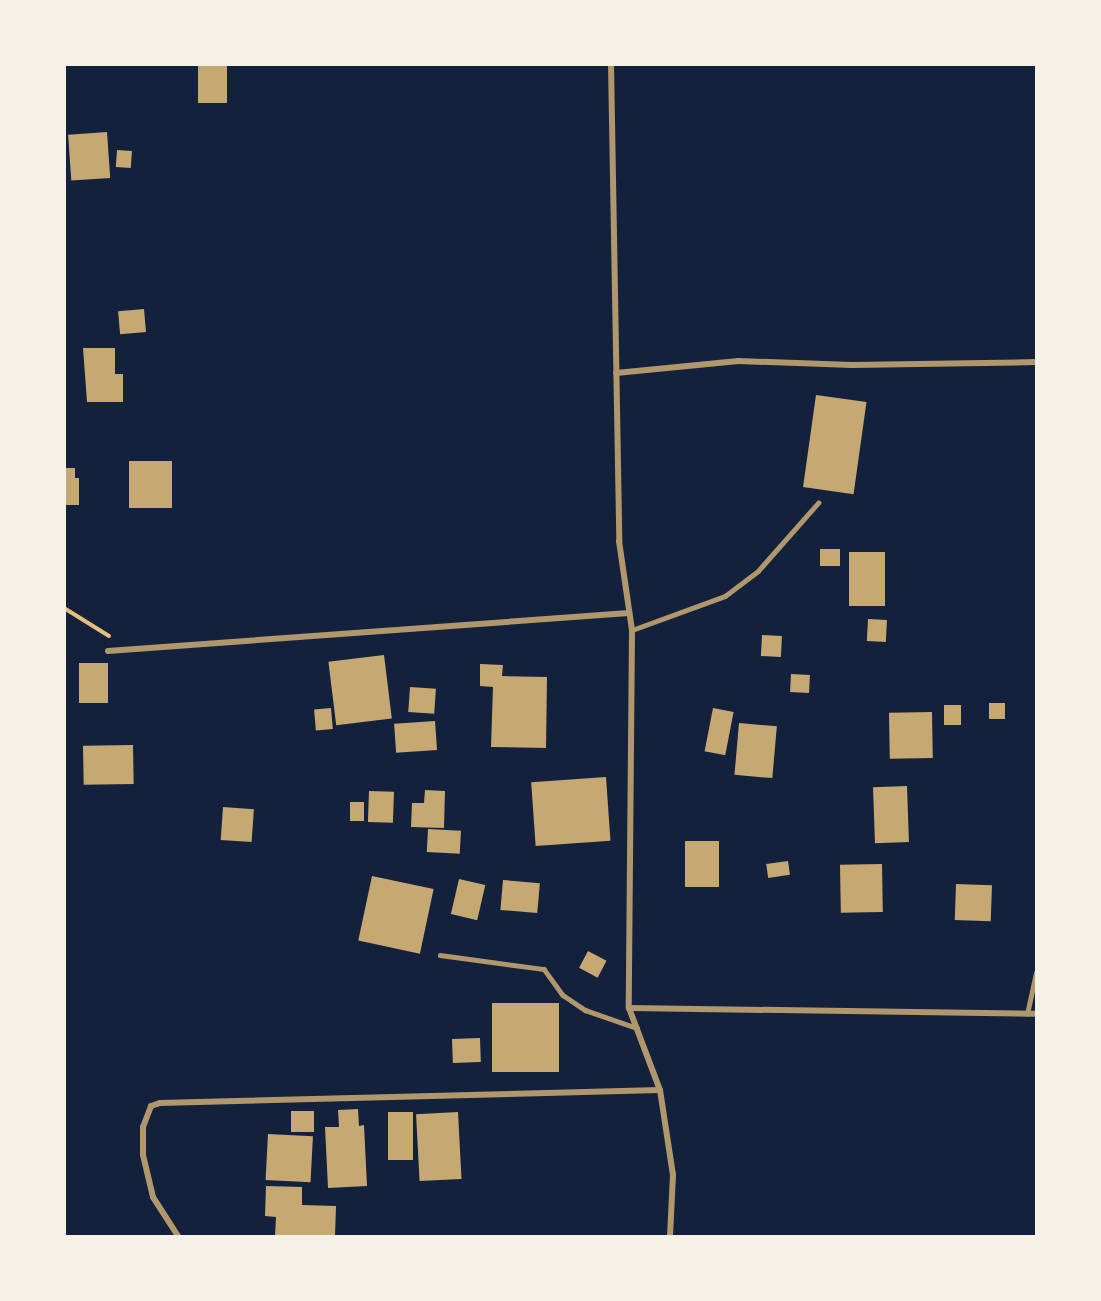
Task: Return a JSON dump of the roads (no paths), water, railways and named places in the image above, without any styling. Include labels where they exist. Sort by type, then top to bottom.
[{"type":"street","points":[[610,64],[619,541],[632,630],[629,1008],[660,1089],[673,1175],[670,1236]]},
{"type":"street","points":[[616,373],[738,361],[852,365],[1036,362]]},
{"type":"street","points":[[108,651],[629,613]]},
{"type":"street","points":[[629,1008],[1036,1014]]},
{"type":"street","points":[[178,1236],[153,1197],[143,1155],[143,1127],[151,1106],[160,1103],[660,1089]]},
{"type":"lane","points":[[632,630],[725,596],[758,571],[818,503]]},
{"type":"lane","points":[[440,955],[522,963],[544,969],[563,995],[585,1010],[637,1028]]},
{"type":"lane","points":[[1028,1014],[1036,973]]}]
